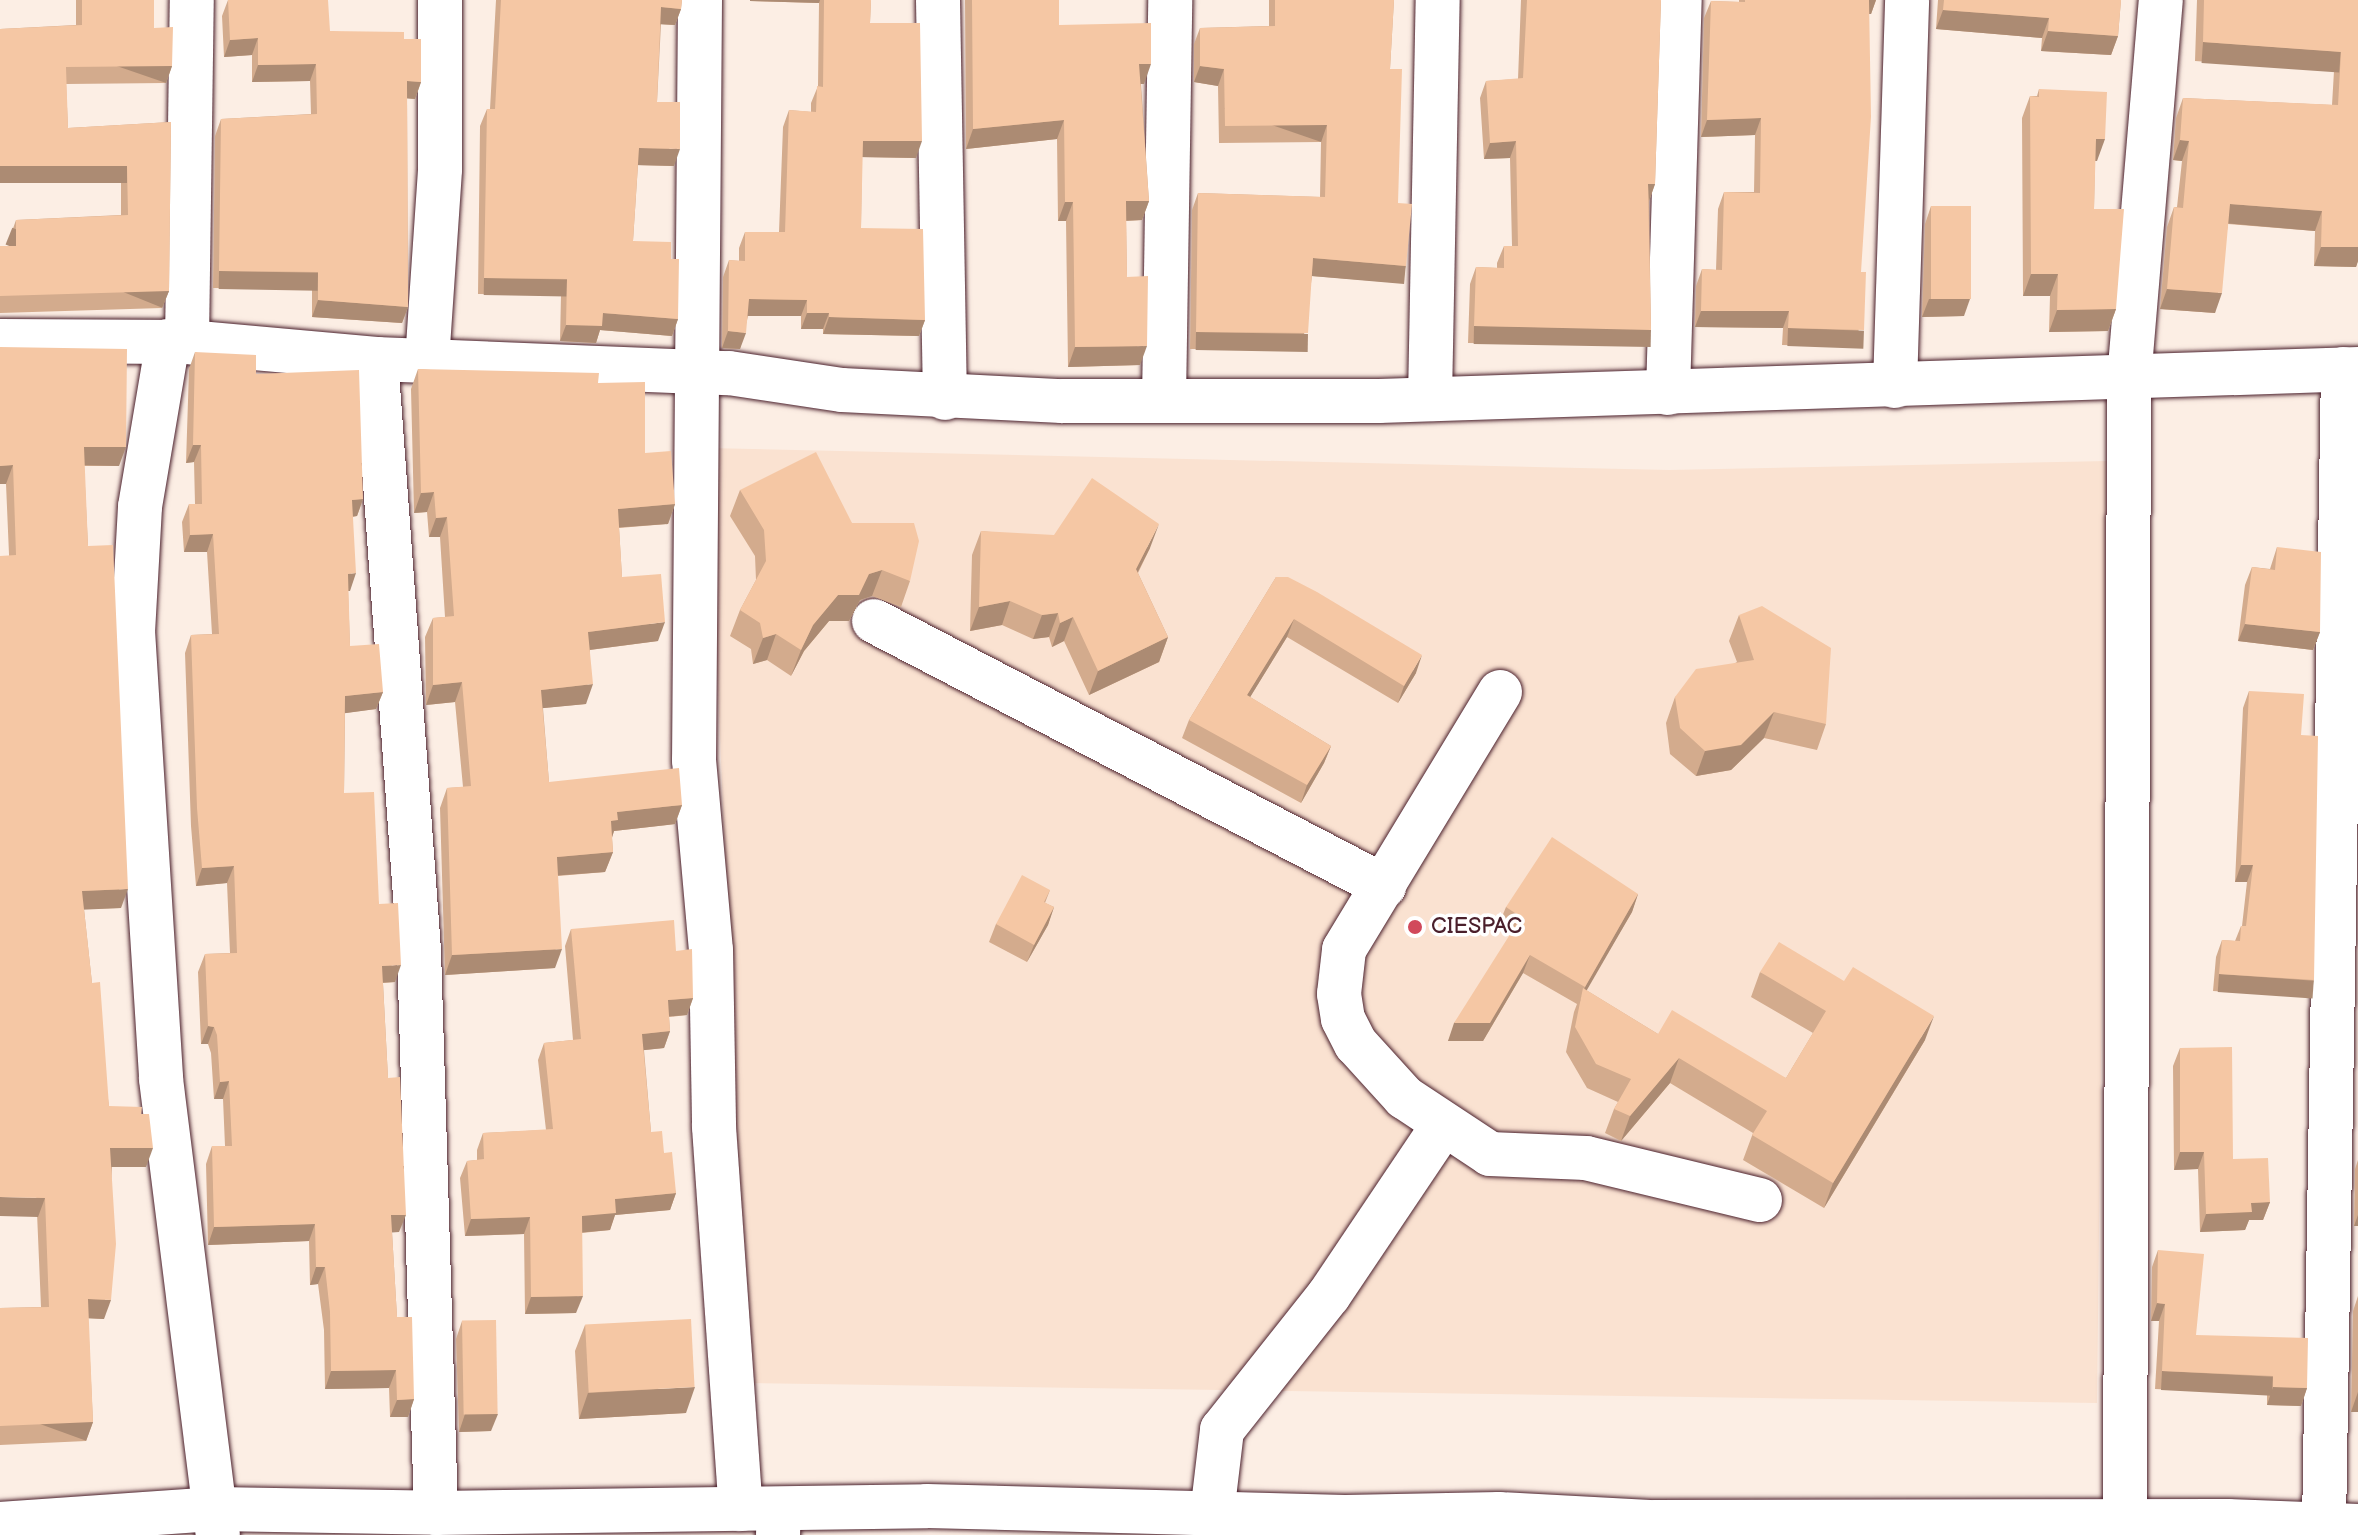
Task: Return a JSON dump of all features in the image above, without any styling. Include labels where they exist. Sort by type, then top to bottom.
[{"type":"main road","points":[[192,0],[177,342],[140,507],[133,631],[161,1079],[217,1522]]},
{"type":"main road","points":[[427,361],[440,169],[440,0]]},
{"type":"main road","points":[[700,0],[694,373],[694,760],[711,950],[714,1127],[766,1518]]},
{"type":"main road","points":[[938,0],[945,398]]},
{"type":"main road","points":[[1164,400],[1170,0]]},
{"type":"main road","points":[[1430,399],[1438,0]]},
{"type":"main road","points":[[1668,393],[1680,0]]},
{"type":"main road","points":[[1895,386],[1907,0]]},
{"type":"main road","points":[[2125,1522],[2129,379],[2161,0]]},
{"type":"main road","points":[[0,341],[177,342],[376,359],[694,373],[945,398],[1430,399],[2129,379],[2351,369],[2341,1526],[2228,1528],[2125,1522],[1935,1529],[1653,1528],[1499,1514],[1344,1526],[1212,1514],[1066,1523],[927,1506],[766,1518],[521,1523],[436,1513],[217,1522],[0,1524]]},
{"type":"main road","points":[[376,359],[419,950],[436,1513]]},
{"type":"main road","points":[[874,621],[1384,886]]},
{"type":"main road","points":[[1500,692],[1344,950],[1339,994],[1343,1019],[1381,1075],[1442,1127],[1490,1154],[1586,1158],[1760,1200]]},
{"type":"main road","points":[[1212,1514],[1222,1430],[1329,1295],[1442,1127]]},
{"type":"shaded area","name":"CIESPAC","points":[[708,448],[1669,470],[2108,461],[2097,1403],[747,1383]]},
{"type":"building","points":[[82,0],[154,0],[154,28],[173,27],[172,66],[66,67],[68,128],[171,122],[169,291],[0,296],[0,246],[16,246],[16,220],[128,215],[127,166],[0,166],[0,29],[82,25]]},
{"type":"building","points":[[228,0],[328,0],[330,31],[404,32],[404,39],[421,39],[421,82],[407,81],[408,307],[318,300],[318,272],[219,271],[221,119],[317,114],[316,64],[258,65],[258,38],[230,40]]},
{"type":"building","points":[[501,0],[682,0],[681,9],[661,7],[657,102],[680,102],[680,149],[639,148],[633,241],[671,242],[671,259],[679,259],[678,319],[603,313],[602,326],[566,325],[567,279],[484,278],[487,109],[495,109]]},
{"type":"building","points":[[824,0],[871,0],[870,23],[920,23],[922,141],[863,141],[861,228],[923,229],[925,320],[829,317],[829,313],[807,313],[807,300],[749,299],[746,333],[728,331],[729,260],[745,261],[745,232],[785,232],[789,110],[816,112],[817,86],[823,87]]},
{"type":"building","points":[[972,0],[1059,0],[1059,25],[1151,23],[1151,64],[1139,64],[1149,201],[1126,201],[1127,277],[1148,276],[1147,346],[1075,347],[1073,202],[1065,202],[1064,120],[973,129]]},
{"type":"building","points":[[1275,0],[1394,0],[1390,69],[1402,69],[1398,203],[1412,204],[1406,266],[1313,258],[1308,333],[1196,332],[1198,193],[1325,197],[1327,125],[1225,126],[1224,69],[1200,66],[1200,28],[1275,26]]},
{"type":"building","points":[[1527,0],[1661,0],[1655,184],[1648,184],[1651,330],[1474,326],[1476,267],[1504,268],[1504,246],[1518,246],[1516,141],[1490,143],[1486,81],[1523,78]]},
{"type":"building","points":[[1869,0],[1871,117],[1861,272],[1866,272],[1864,330],[1788,328],[1789,311],[1701,311],[1702,269],[1722,270],[1724,192],[1760,193],[1761,118],[1707,120],[1711,1]]},
{"type":"building","points":[[1944,0],[2121,0],[2118,36],[2048,31],[2049,18],[1943,10]]},
{"type":"building","points":[[2204,0],[2358,0],[2358,247],[2321,247],[2322,211],[2230,204],[2222,293],[2167,289],[2174,207],[2183,208],[2189,141],[2180,140],[2183,98],[2338,105],[2341,52],[2203,42]]},
{"type":"building","points":[[2039,89],[2107,92],[2105,139],[2096,139],[2094,209],[2124,209],[2116,309],[2057,310],[2058,274],[2031,274],[2030,96],[2039,97]]},
{"type":"building","points":[[1931,206],[1971,206],[1971,299],[1931,299]]},
{"type":"building","points":[[0,347],[127,349],[126,447],[84,447],[88,546],[113,545],[128,889],[82,891],[92,983],[100,982],[109,1106],[142,1107],[141,1114],[149,1114],[153,1148],[110,1148],[116,1244],[111,1300],[88,1299],[93,1422],[0,1426],[0,1308],[49,1307],[45,1198],[0,1197],[0,556],[16,555],[13,465],[0,466]]},
{"type":"building","points":[[195,352],[256,355],[256,374],[359,370],[363,499],[352,500],[356,573],[348,574],[350,646],[379,644],[383,692],[345,696],[344,793],[374,792],[379,904],[398,903],[401,965],[382,966],[388,1078],[400,1077],[406,1215],[391,1215],[397,1317],[412,1317],[414,1399],[397,1400],[396,1370],[331,1371],[330,1312],[325,1267],[316,1267],[315,1224],[214,1227],[212,1146],[232,1146],[229,1081],[220,1082],[217,1035],[214,1027],[208,1026],[205,954],[237,953],[234,866],[202,868],[197,808],[191,635],[219,634],[213,534],[190,535],[189,504],[202,504],[201,445],[193,445]]},
{"type":"building","points":[[418,369],[599,373],[598,383],[645,382],[645,453],[671,451],[675,504],[618,509],[622,577],[661,574],[665,622],[588,632],[593,684],[541,690],[549,782],[679,768],[682,805],[617,812],[618,820],[611,821],[613,852],[557,857],[562,949],[452,955],[447,788],[471,786],[462,682],[433,685],[433,618],[454,616],[447,517],[436,518],[434,492],[421,493]]},
{"type":"building","points":[[816,452],[852,523],[914,523],[919,541],[910,581],[882,570],[869,574],[859,595],[838,595],[813,625],[801,650],[776,634],[763,638],[760,623],[740,610],[766,561],[764,530],[740,490]]},
{"type":"building","points":[[1092,478],[1159,524],[1136,569],[1168,637],[1098,671],[1073,617],[1060,623],[1058,613],[1042,615],[1010,601],[979,607],[981,531],[1054,535]]},
{"type":"building","points":[[2277,547],[2321,552],[2320,632],[2245,624],[2252,567],[2275,570]]},
{"type":"building","points":[[1276,577],[1288,577],[1317,592],[1422,655],[1404,686],[1294,619],[1247,695],[1331,746],[1307,785],[1189,720]]},
{"type":"building","points":[[1762,606],[1831,648],[1826,724],[1774,712],[1741,745],[1705,751],[1680,728],[1675,697],[1696,669],[1754,660],[1739,615]]},
{"type":"building","points":[[2249,691],[2304,694],[2301,735],[2318,736],[2314,980],[2219,974],[2222,940],[2240,941],[2241,926],[2246,926],[2253,865],[2241,865]]},
{"type":"building","points":[[1552,837],[1638,894],[1585,987],[1530,955],[1490,1023],[1454,1023],[1521,917],[1506,907]]},
{"type":"building","points":[[1022,875],[1050,890],[1044,902],[1054,907],[1034,945],[996,924]]},
{"type":"building","points":[[674,920],[676,951],[692,949],[693,998],[668,1000],[670,1031],[642,1034],[651,1132],[662,1131],[664,1153],[672,1152],[676,1193],[615,1199],[616,1213],[582,1216],[583,1296],[531,1297],[530,1217],[471,1219],[467,1161],[484,1159],[483,1133],[553,1129],[544,1043],[581,1039],[571,929]]},
{"type":"building","points":[[1779,942],[1844,981],[1853,967],[1934,1016],[1833,1183],[1752,1135],[1767,1111],[1679,1058],[1630,1116],[1614,1109],[1631,1079],[1596,1064],[1575,1027],[1583,988],[1658,1034],[1672,1010],[1786,1078],[1826,1011],[1760,972]]},
{"type":"building","points":[[2232,1047],[2233,1159],[2268,1158],[2270,1202],[2251,1203],[2252,1212],[2206,1214],[2204,1152],[2180,1152],[2180,1048]]},
{"type":"building","points":[[2158,1250],[2204,1254],[2196,1335],[2308,1338],[2307,1388],[2273,1387],[2273,1376],[2162,1371],[2165,1304],[2157,1303]]},
{"type":"building","points":[[691,1319],[695,1387],[589,1392],[585,1325]]},
{"type":"building","points":[[496,1320],[498,1414],[464,1415],[462,1321]]},
{"type":"place","name":"CIESPAC","points":[[1415,927]]}]
